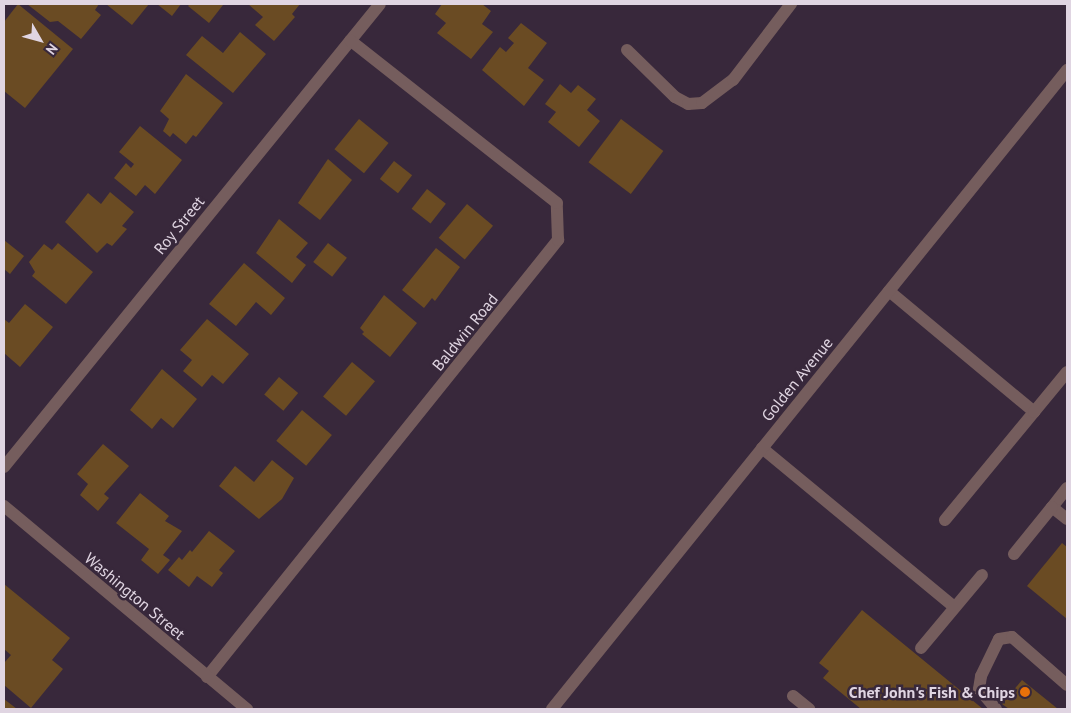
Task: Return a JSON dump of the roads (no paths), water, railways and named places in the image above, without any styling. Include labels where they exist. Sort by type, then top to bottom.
[{"type":"street","name":"Roy Street","points":[[4,467],[380,4]]},
{"type":"street","points":[[627,50],[675,97],[688,104],[702,103],[733,80],[791,4]]},
{"type":"street","name":"Baldwin Road","points":[[207,677],[558,240],[557,203],[350,40]]},
{"type":"street","name":"Golden Avenue","points":[[552,709],[1067,70]]},
{"type":"street","points":[[889,290],[1034,412]]},
{"type":"street","points":[[945,520],[1067,372]]},
{"type":"street","points":[[762,448],[954,607]]},
{"type":"street","points":[[1014,554],[1067,488]]},
{"type":"street","name":"Washington Street","points":[[4,506],[247,709]]},
{"type":"street","points":[[1052,507],[1067,519]]},
{"type":"street","points":[[920,648],[982,575]]},
{"type":"street","points":[[996,709],[979,689],[981,676],[999,639],[1012,637],[1067,685]]},
{"type":"street","points":[[793,696],[808,709]]},
{"type":"place","name":"Chef John's Fish & Chips","points":[[1025,692]]}]
